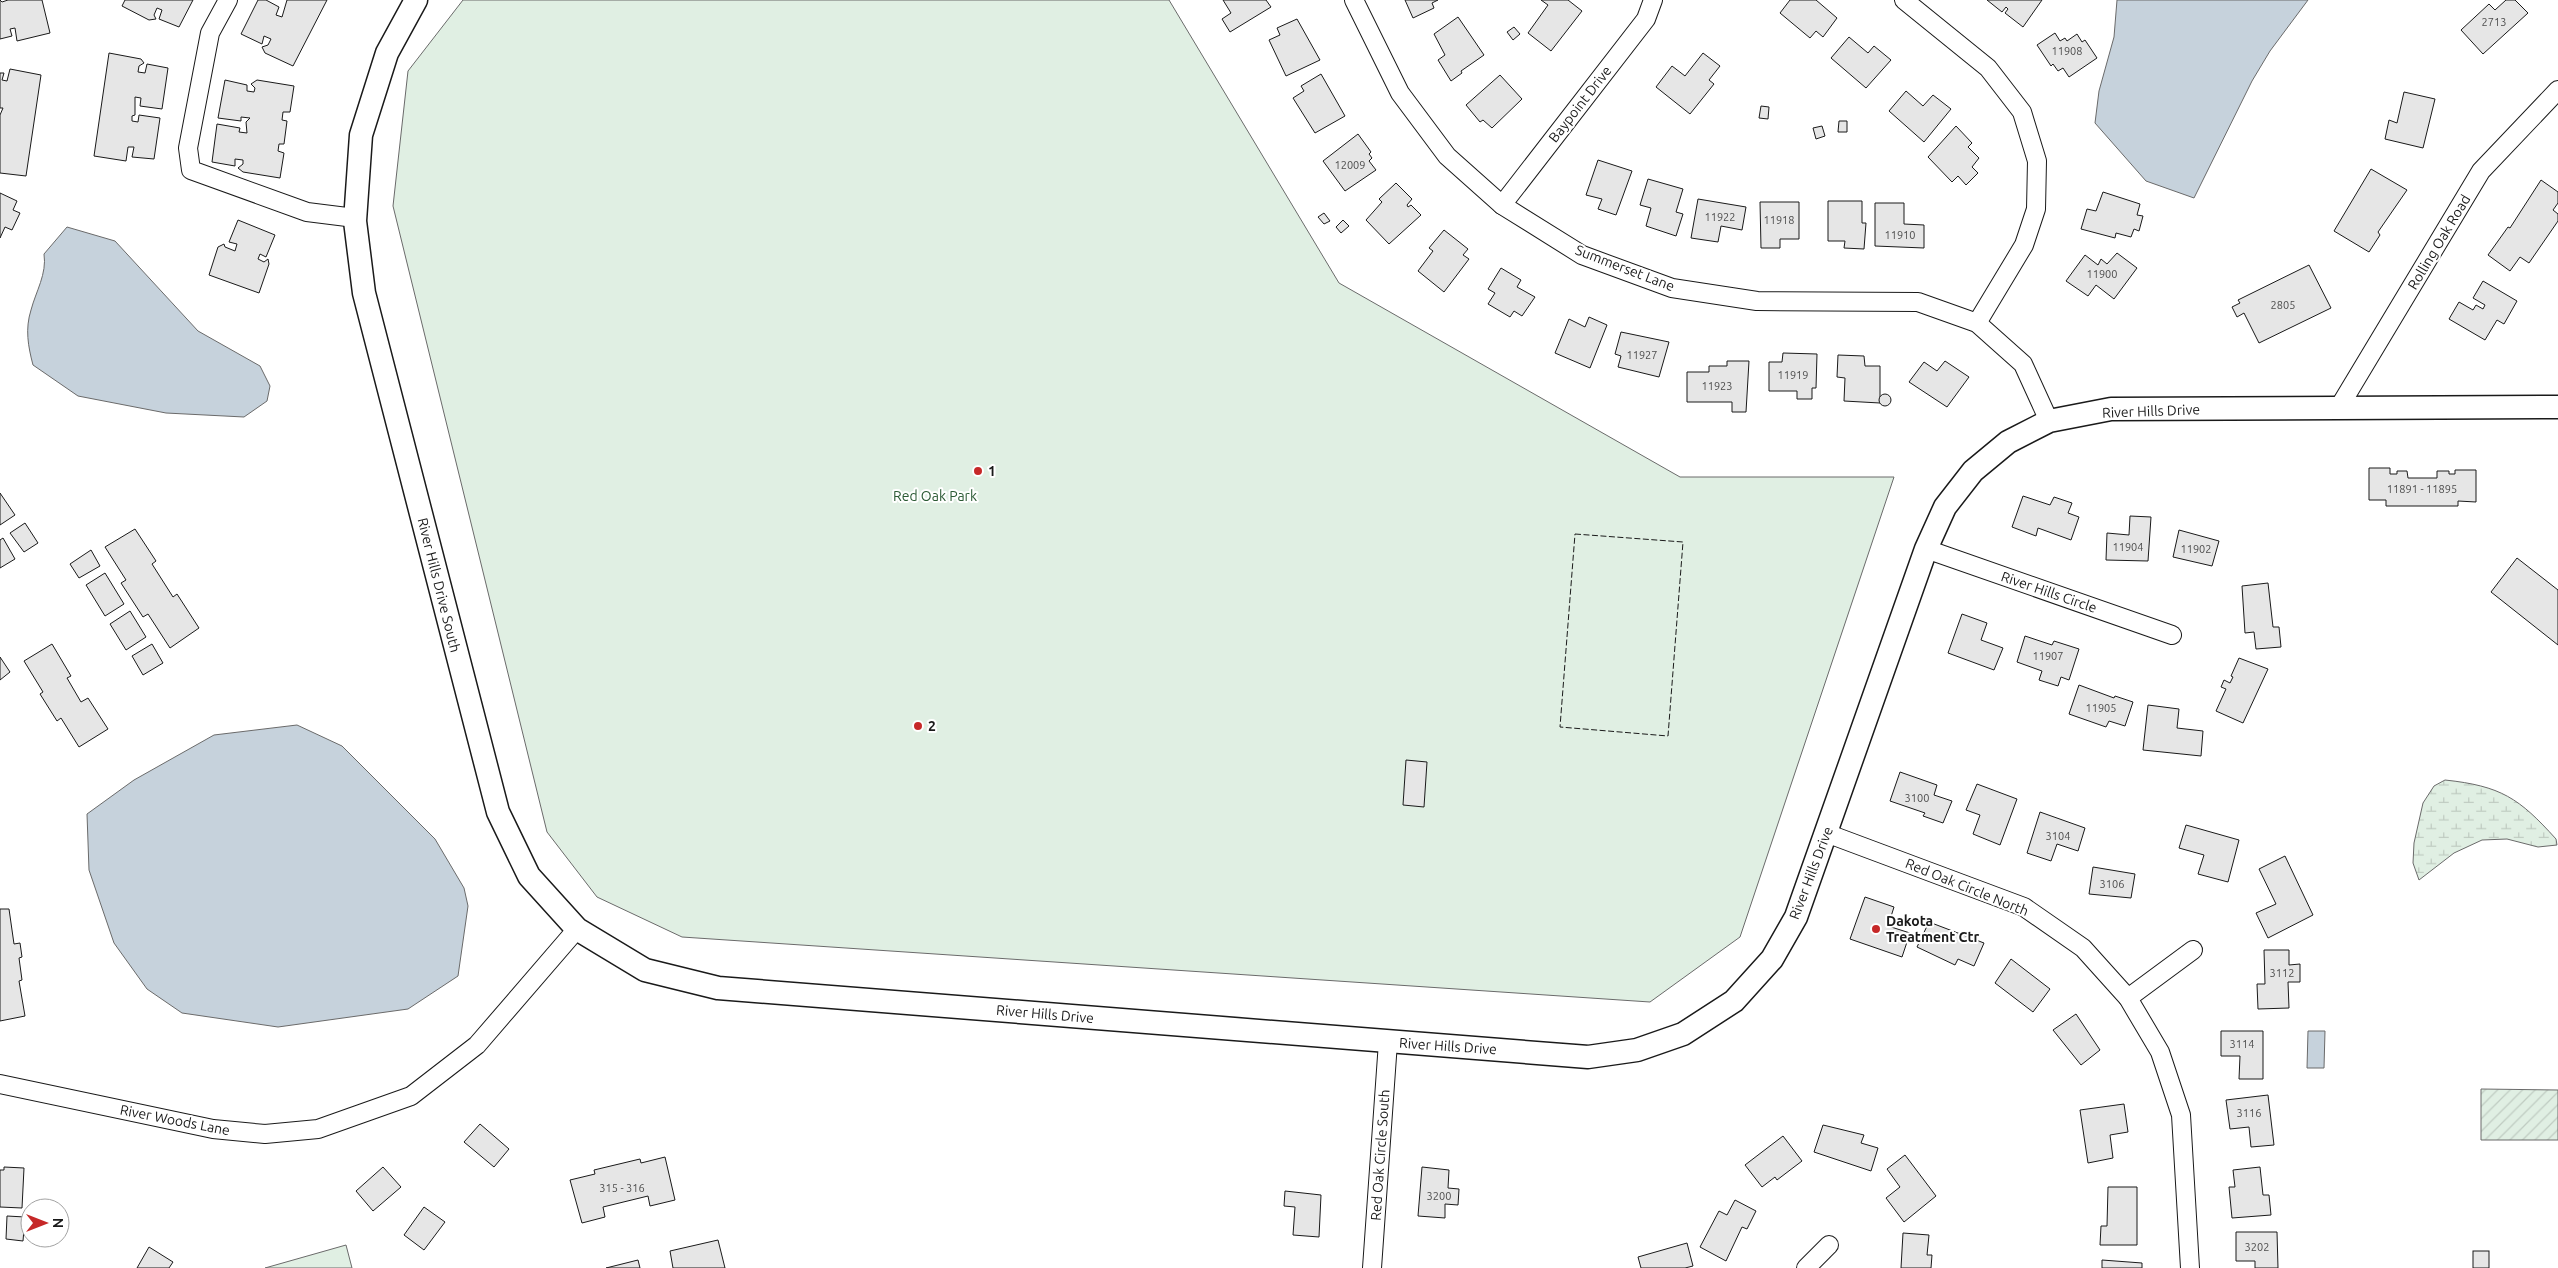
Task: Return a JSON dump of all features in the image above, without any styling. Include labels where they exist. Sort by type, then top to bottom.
[{"type":"street","points":[[228,0],[210,33],[188,148],[191,170],[307,212],[355,218]]},
{"type":"street","name":"River Hills Drive South","points":[[416,0],[387,53],[361,135],[355,218],[364,294],[498,812],[530,876],[577,929]]},
{"type":"street","name":"Summerset Lane","points":[[1354,0],[1400,93],[1447,156],[1502,205],[1582,256],[1672,288],[1757,301],[1918,302],[1977,323],[2022,364],[2049,421]]},
{"type":"street","name":"Baypoint Drive","points":[[1502,205],[1646,19],[1653,0]]},
{"type":"street","points":[[1904,0],[1988,68],[2022,112],[2037,160],[2036,209],[2024,245],[1977,323]]},
{"type":"street","name":"Rolling Oak Road","points":[[2338,409],[2481,171],[2558,90]]},
{"type":"street","name":"River Hills Drive","points":[[577,929],[645,970],[718,988],[1588,1057],[1637,1050],[1683,1034],[1734,1001],[1772,959],[1796,917],[1926,549],[1945,507],[1973,471],[2008,442],[2049,421],[2111,409],[2558,407]]},
{"type":"street","name":"River Hills Circle","points":[[1926,549],[2172,635]]},
{"type":"street","name":"Red Oak Circle North","points":[[1826,833],[2024,907],[2084,948],[2128,998],[2160,1052],[2181,1115],[2190,1268]]},
{"type":"street","name":"River Woods Lane","points":[[0,1084],[213,1129],[265,1134],[318,1129],[411,1096],[477,1045],[577,929]]},
{"type":"street","points":[[2128,998],[2192,950]]},
{"type":"street","name":"Red Oak Circle South","points":[[1372,1268],[1388,1042]]},
{"type":"street","points":[[1806,1268],[1829,1245]]},
{"type":"green space","name":"Red Oak Park","points":[[463,0],[1169,0],[1339,283],[1680,477],[1894,477],[1740,937],[1650,1002],[682,937],[597,897],[547,832],[393,206],[408,71]]},
{"type":"green space","points":[[2445,780],[2481,786],[2508,796],[2531,813],[2543,825],[2556,839],[2557,845],[2538,847],[2507,839],[2482,840],[2454,853],[2419,880],[2413,863],[2414,843],[2423,803],[2434,786]]},
{"type":"green space","points":[[2481,1089],[2558,1090],[2558,1140],[2481,1140]]},
{"type":"green space","points":[[346,1245],[352,1268],[265,1268]]},
{"type":"shaded area","points":[[2117,0],[2308,0],[2270,51],[2252,81],[2194,198],[2146,181],[2095,123],[2099,91],[2114,37]]},
{"type":"shaded area","points":[[67,227],[115,241],[198,331],[260,366],[270,386],[267,401],[244,417],[166,413],[78,396],[33,365],[28,324],[43,275],[44,254]]},
{"type":"shaded area","points":[[297,725],[342,746],[435,839],[464,888],[468,906],[458,976],[408,1009],[278,1027],[182,1013],[147,989],[114,943],[89,870],[87,814],[134,780],[214,735]]},
{"type":"shaded area","points":[[2308,1031],[2325,1031],[2324,1068],[2307,1068]]},
{"type":"building","points":[[0,0],[2,2],[8,0],[42,0],[50,33],[17,41],[15,28],[10,29],[12,36],[0,39]]},
{"type":"building","points":[[125,0],[193,0],[179,27],[159,19],[162,10],[157,8],[154,15],[156,19],[149,20],[122,6]]},
{"type":"building","points":[[258,0],[266,0],[279,7],[276,15],[282,17],[287,0],[327,0],[293,66],[265,53],[262,47],[268,45],[271,39],[264,36],[262,44],[241,34]]},
{"type":"building","points":[[1223,0],[1266,0],[1271,7],[1230,32],[1222,19],[1231,13]]},
{"type":"building","points":[[1405,0],[1438,0],[1432,3],[1434,8],[1413,18]]},
{"type":"building","points":[[1541,0],[1568,0],[1582,11],[1551,51],[1528,33],[1548,5]]},
{"type":"building","points":[[1790,0],[1816,0],[1837,18],[1823,37],[1816,31],[1810,38],[1780,13]]},
{"type":"building","points":[[1987,0],[2042,0],[2023,27],[2005,13],[2008,9],[2006,7],[2002,12]]},
{"type":"building","points":[[2506,0],[2515,0],[2528,13],[2483,54],[2461,30],[2489,4],[2495,10]]},
{"type":"building","points":[[1458,17],[1484,55],[1461,71],[1462,73],[1451,81],[1438,60],[1445,55],[1434,34]]},
{"type":"building","points":[[1297,19],[1320,60],[1286,76],[1269,40],[1280,35],[1277,28]]},
{"type":"building","points":[[1514,27],[1520,34],[1513,40],[1507,32]]},
{"type":"building","points":[[2055,33],[2060,41],[2065,38],[2067,41],[2077,34],[2082,42],[2085,40],[2097,58],[2069,77],[2063,68],[2058,71],[2053,64],[2051,66],[2037,45]]},
{"type":"building","points":[[1849,37],[1868,53],[1874,46],[1891,60],[1866,88],[1831,58]]},
{"type":"building","points":[[109,53],[141,59],[144,63],[139,66],[138,72],[145,73],[147,64],[168,68],[162,109],[140,106],[141,98],[135,97],[135,115],[132,116],[132,121],[138,122],[139,115],[160,118],[154,159],[132,157],[134,147],[128,147],[126,161],[94,156]]},
{"type":"building","points":[[1703,53],[1720,66],[1709,80],[1714,84],[1690,114],[1656,87],[1672,66],[1685,76]]},
{"type":"building","points":[[10,69],[41,75],[26,176],[0,173],[0,115],[3,108],[0,108],[0,73],[4,73],[2,80],[7,81]]},
{"type":"building","points":[[1321,74],[1345,116],[1315,133],[1293,98],[1304,91],[1301,86]]},
{"type":"building","points":[[1500,75],[1522,99],[1492,128],[1483,120],[1480,122],[1466,105]]},
{"type":"building","points":[[225,80],[247,85],[247,91],[254,92],[255,88],[251,84],[257,80],[294,86],[290,112],[283,112],[282,120],[287,121],[284,144],[279,144],[278,151],[284,153],[280,178],[243,172],[238,168],[243,164],[243,160],[235,159],[235,166],[212,162],[217,124],[240,128],[239,132],[247,133],[246,122],[250,118],[241,117],[241,121],[218,118]]},
{"type":"building","points":[[1906,91],[1923,106],[1933,95],[1951,109],[1924,142],[1889,111]]},
{"type":"building","points":[[2404,92],[2435,99],[2423,148],[2385,139],[2389,120],[2397,123]]},
{"type":"building","points":[[1761,106],[1769,107],[1768,119],[1759,118]]},
{"type":"building","points":[[1839,121],[1847,121],[1847,132],[1838,132]]},
{"type":"building","points":[[1822,126],[1825,136],[1816,139],[1813,128]]},
{"type":"building","points":[[1956,126],[1972,143],[1968,147],[1979,158],[1972,167],[1978,173],[1966,185],[1958,176],[1952,182],[1928,157]]},
{"type":"building","points":[[1358,134],[1371,152],[1369,154],[1372,158],[1369,161],[1376,170],[1345,191],[1323,161]]},
{"type":"building","points":[[1598,160],[1632,171],[1616,215],[1598,209],[1602,199],[1586,195]]},
{"type":"building","points":[[2371,169],[2407,190],[2378,232],[2380,235],[2369,252],[2334,231]]},
{"type":"building","points":[[1648,179],[1683,189],[1676,212],[1683,214],[1676,236],[1646,226],[1651,208],[1640,205]]},
{"type":"building","points":[[2541,180],[2558,192],[2558,203],[2553,210],[2558,214],[2558,221],[2529,263],[2520,257],[2510,271],[2488,255],[2508,227],[2510,228]]},
{"type":"building","points":[[1396,183],[1412,199],[1407,205],[1408,207],[1411,205],[1421,215],[1389,244],[1366,220],[1382,202],[1379,199]]},
{"type":"building","points":[[2103,192],[2140,204],[2137,215],[2143,216],[2139,231],[2134,229],[2131,237],[2116,233],[2115,238],[2081,229],[2087,209],[2096,211]]},
{"type":"building","points":[[0,193],[17,201],[13,210],[20,213],[12,230],[5,227],[0,238]]},
{"type":"building","points":[[1698,199],[1746,207],[1742,230],[1721,226],[1718,242],[1691,238]]},
{"type":"building","points":[[1828,201],[1862,201],[1862,223],[1866,223],[1864,249],[1844,248],[1845,241],[1828,241]]},
{"type":"building","points":[[1760,202],[1799,202],[1799,239],[1780,239],[1780,248],[1761,248]]},
{"type":"building","points":[[1875,203],[1904,203],[1904,224],[1924,225],[1924,248],[1875,246]]},
{"type":"building","points":[[1324,213],[1330,221],[1324,224],[1318,217]]},
{"type":"building","points":[[238,220],[275,235],[266,257],[260,254],[258,259],[264,262],[268,259],[269,264],[259,293],[209,275],[218,247],[224,244],[225,247],[235,251],[237,244],[229,242]]},
{"type":"building","points":[[1343,220],[1349,226],[1341,233],[1336,227]]},
{"type":"building","points":[[1444,230],[1468,249],[1463,255],[1469,259],[1444,292],[1418,271],[1433,251],[1429,248]]},
{"type":"building","points":[[2117,253],[2137,268],[2114,299],[2096,285],[2088,296],[2066,281],[2085,255],[2098,265],[2101,259],[2107,264]]},
{"type":"building","points":[[2309,265],[2331,308],[2259,343],[2244,313],[2237,317],[2232,307],[2240,303],[2238,300]]},
{"type":"building","points":[[1501,268],[1521,280],[1517,287],[1535,297],[1522,316],[1514,311],[1510,317],[1488,304],[1495,293],[1488,289]]},
{"type":"building","points":[[2483,281],[2517,301],[2504,324],[2497,320],[2485,340],[2449,319],[2459,302],[2473,310],[2476,305],[2483,309],[2485,305],[2473,298]]},
{"type":"building","points":[[1589,317],[1607,325],[1590,368],[1555,353],[1569,319],[1585,327]]},
{"type":"building","points":[[1621,332],[1669,342],[1659,377],[1618,367],[1621,356],[1615,354]]},
{"type":"building","points":[[1783,353],[1817,354],[1816,388],[1812,388],[1812,399],[1797,399],[1797,391],[1769,391],[1769,362],[1782,362]]},
{"type":"building","points":[[1838,355],[1864,356],[1865,366],[1880,366],[1880,403],[1844,401],[1845,378],[1837,377]]},
{"type":"building","points":[[1727,361],[1749,361],[1746,412],[1732,412],[1732,402],[1687,402],[1687,372],[1709,372],[1709,366],[1727,366]]},
{"type":"building","points":[[1945,361],[1969,377],[1947,407],[1909,382],[1924,362],[1937,371]]},
{"type":"building","points":[[1885,394],[1891,400],[1885,406],[1879,400]]},
{"type":"building","points":[[2369,468],[2390,468],[2390,474],[2397,474],[2397,471],[2407,471],[2408,478],[2437,478],[2437,471],[2449,471],[2449,474],[2455,474],[2455,470],[2476,470],[2476,502],[2458,501],[2458,506],[2386,506],[2386,500],[2369,500]]},
{"type":"building","points":[[0,493],[15,515],[0,525]]},
{"type":"building","points":[[2023,496],[2050,505],[2054,497],[2072,503],[2068,513],[2079,517],[2071,540],[2038,528],[2036,536],[2012,527]]},
{"type":"building","points":[[2130,516],[2151,517],[2148,561],[2106,560],[2107,533],[2129,535]]},
{"type":"building","points":[[25,523],[38,543],[24,552],[10,533]]},
{"type":"building","points":[[135,529],[156,561],[152,564],[173,597],[177,594],[199,628],[170,648],[148,614],[143,617],[121,583],[126,580],[105,547]]},
{"type":"building","points":[[2179,530],[2219,541],[2212,566],[2173,557]]},
{"type":"building","points":[[3,538],[15,559],[0,568],[0,540]]},
{"type":"building","points":[[91,550],[100,566],[79,578],[70,564]]},
{"type":"building","points":[[2517,558],[2558,590],[2558,645],[2491,592]]},
{"type":"building","points":[[105,573],[124,604],[105,616],[86,585]]},
{"type":"building","points":[[2268,583],[2273,627],[2279,627],[2281,647],[2256,649],[2254,632],[2245,633],[2242,586]]},
{"type":"building","points":[[130,611],[146,637],[126,650],[110,624]]},
{"type":"building","points":[[1962,614],[1987,623],[1981,640],[2003,648],[1994,670],[1948,653]]},
{"type":"building","points":[[2025,636],[2052,645],[2054,641],[2079,649],[2069,680],[2061,677],[2058,686],[2039,680],[2042,671],[2017,662]]},
{"type":"building","points":[[52,644],[71,676],[67,678],[81,702],[88,698],[108,729],[79,747],[61,718],[57,721],[40,694],[43,692],[24,661]]},
{"type":"building","points":[[152,644],[163,663],[143,675],[132,656]]},
{"type":"building","points":[[0,657],[10,672],[0,680]]},
{"type":"building","points":[[2239,658],[2268,669],[2243,723],[2216,711],[2226,689],[2221,687],[2224,680],[2230,683]]},
{"type":"building","points":[[2079,685],[2114,698],[2115,696],[2133,702],[2125,726],[2109,721],[2106,727],[2069,714]]},
{"type":"building","points":[[2148,705],[2179,709],[2177,728],[2203,731],[2201,756],[2143,750]]},
{"type":"building","points":[[1406,760],[1427,762],[1424,807],[1403,805]]},
{"type":"building","points":[[1900,772],[1937,785],[1934,795],[1952,801],[1943,823],[1923,816],[1925,813],[1890,801]]},
{"type":"building","points":[[1977,784],[2017,799],[2000,845],[1973,834],[1980,815],[1966,810]]},
{"type":"building","points":[[2040,812],[2085,828],[2078,851],[2057,844],[2051,861],[2027,853]]},
{"type":"building","points":[[2186,825],[2239,840],[2228,882],[2198,874],[2204,855],[2179,848]]},
{"type":"building","points":[[2285,856],[2313,915],[2268,938],[2256,913],[2276,904],[2259,869]]},
{"type":"building","points":[[2093,867],[2135,874],[2131,898],[2089,894]]},
{"type":"building","name":"Dakota Treatment Ctr","points":[[1865,897],[1894,907],[1888,926],[1910,933],[1902,957],[1850,939]]},
{"type":"building","points":[[0,909],[9,909],[14,944],[20,943],[22,957],[19,958],[22,980],[19,981],[25,1016],[0,1021]]},
{"type":"building","points":[[1929,922],[1984,943],[1974,966],[1958,959],[1955,965],[1917,947]]},
{"type":"building","points":[[2264,950],[2289,950],[2289,965],[2300,964],[2300,982],[2288,982],[2289,1008],[2258,1009],[2257,984],[2265,984]]},
{"type":"building","points":[[2011,959],[2050,989],[2033,1012],[1995,983]]},
{"type":"building","points":[[2076,1014],[2100,1050],[2081,1065],[2053,1030]]},
{"type":"building","points":[[2221,1031],[2263,1031],[2263,1079],[2239,1079],[2240,1056],[2221,1056]]},
{"type":"building","points":[[2268,1095],[2274,1145],[2251,1147],[2249,1127],[2230,1129],[2226,1100]]},
{"type":"building","points":[[2124,1104],[2128,1132],[2110,1135],[2113,1158],[2088,1163],[2080,1110]]},
{"type":"building","points":[[480,1124],[509,1149],[494,1167],[464,1142]]},
{"type":"building","points":[[1823,1125],[1864,1135],[1861,1143],[1878,1148],[1871,1171],[1814,1152]]},
{"type":"building","points":[[1783,1136],[1802,1161],[1777,1180],[1775,1177],[1762,1187],[1745,1165]]},
{"type":"building","points":[[1905,1155],[1936,1196],[1904,1222],[1886,1198],[1900,1187],[1887,1169]]},
{"type":"building","points":[[665,1157],[675,1200],[650,1206],[648,1196],[603,1207],[605,1217],[582,1223],[570,1180],[595,1174],[594,1170],[640,1159],[641,1163]]},
{"type":"building","points":[[4,1167],[24,1168],[20,1208],[0,1207],[0,1170],[4,1170]]},
{"type":"building","points":[[383,1167],[401,1187],[373,1211],[356,1191]]},
{"type":"building","points":[[1422,1167],[1449,1170],[1448,1188],[1459,1189],[1458,1205],[1445,1204],[1445,1218],[1418,1216]]},
{"type":"building","points":[[2260,1167],[2263,1195],[2269,1195],[2271,1215],[2232,1218],[2229,1187],[2235,1187],[2233,1170]]},
{"type":"building","points":[[2108,1187],[2137,1187],[2137,1245],[2100,1245],[2101,1226],[2107,1226]]},
{"type":"building","points":[[1285,1191],[1321,1195],[1319,1237],[1293,1235],[1295,1207],[1284,1206]]},
{"type":"building","points":[[1735,1200],[1756,1211],[1747,1229],[1742,1227],[1726,1261],[1700,1247],[1719,1211],[1727,1215]]},
{"type":"building","points":[[424,1207],[445,1222],[424,1250],[404,1235]]},
{"type":"building","points":[[7,1216],[20,1217],[20,1241],[6,1239]]},
{"type":"building","points":[[2236,1232],[2277,1232],[2278,1268],[2255,1268],[2255,1261],[2236,1261]]},
{"type":"building","points":[[1903,1233],[1929,1235],[1927,1255],[1932,1255],[1931,1268],[1901,1268]]},
{"type":"building","points":[[718,1240],[725,1268],[673,1268],[670,1251]]},
{"type":"building","points":[[1687,1243],[1693,1266],[1685,1268],[1641,1268],[1638,1257]]},
{"type":"building","points":[[149,1247],[173,1262],[169,1268],[137,1268]]},
{"type":"building","points":[[2473,1251],[2489,1251],[2489,1268],[2473,1268]]},
{"type":"building","points":[[638,1260],[640,1268],[606,1268]]},
{"type":"building","points":[[2102,1260],[2142,1263],[2142,1268],[2102,1268]]},
{"type":"fence","points":[[1575,534],[1683,542],[1668,736],[1560,727],[1575,534]]},
{"type":"place","name":"1","points":[[978,471]]},
{"type":"place","name":"2","points":[[918,726]]},
{"type":"place","name":"Dakota Treatment Ctr","points":[[1876,929]]}]
